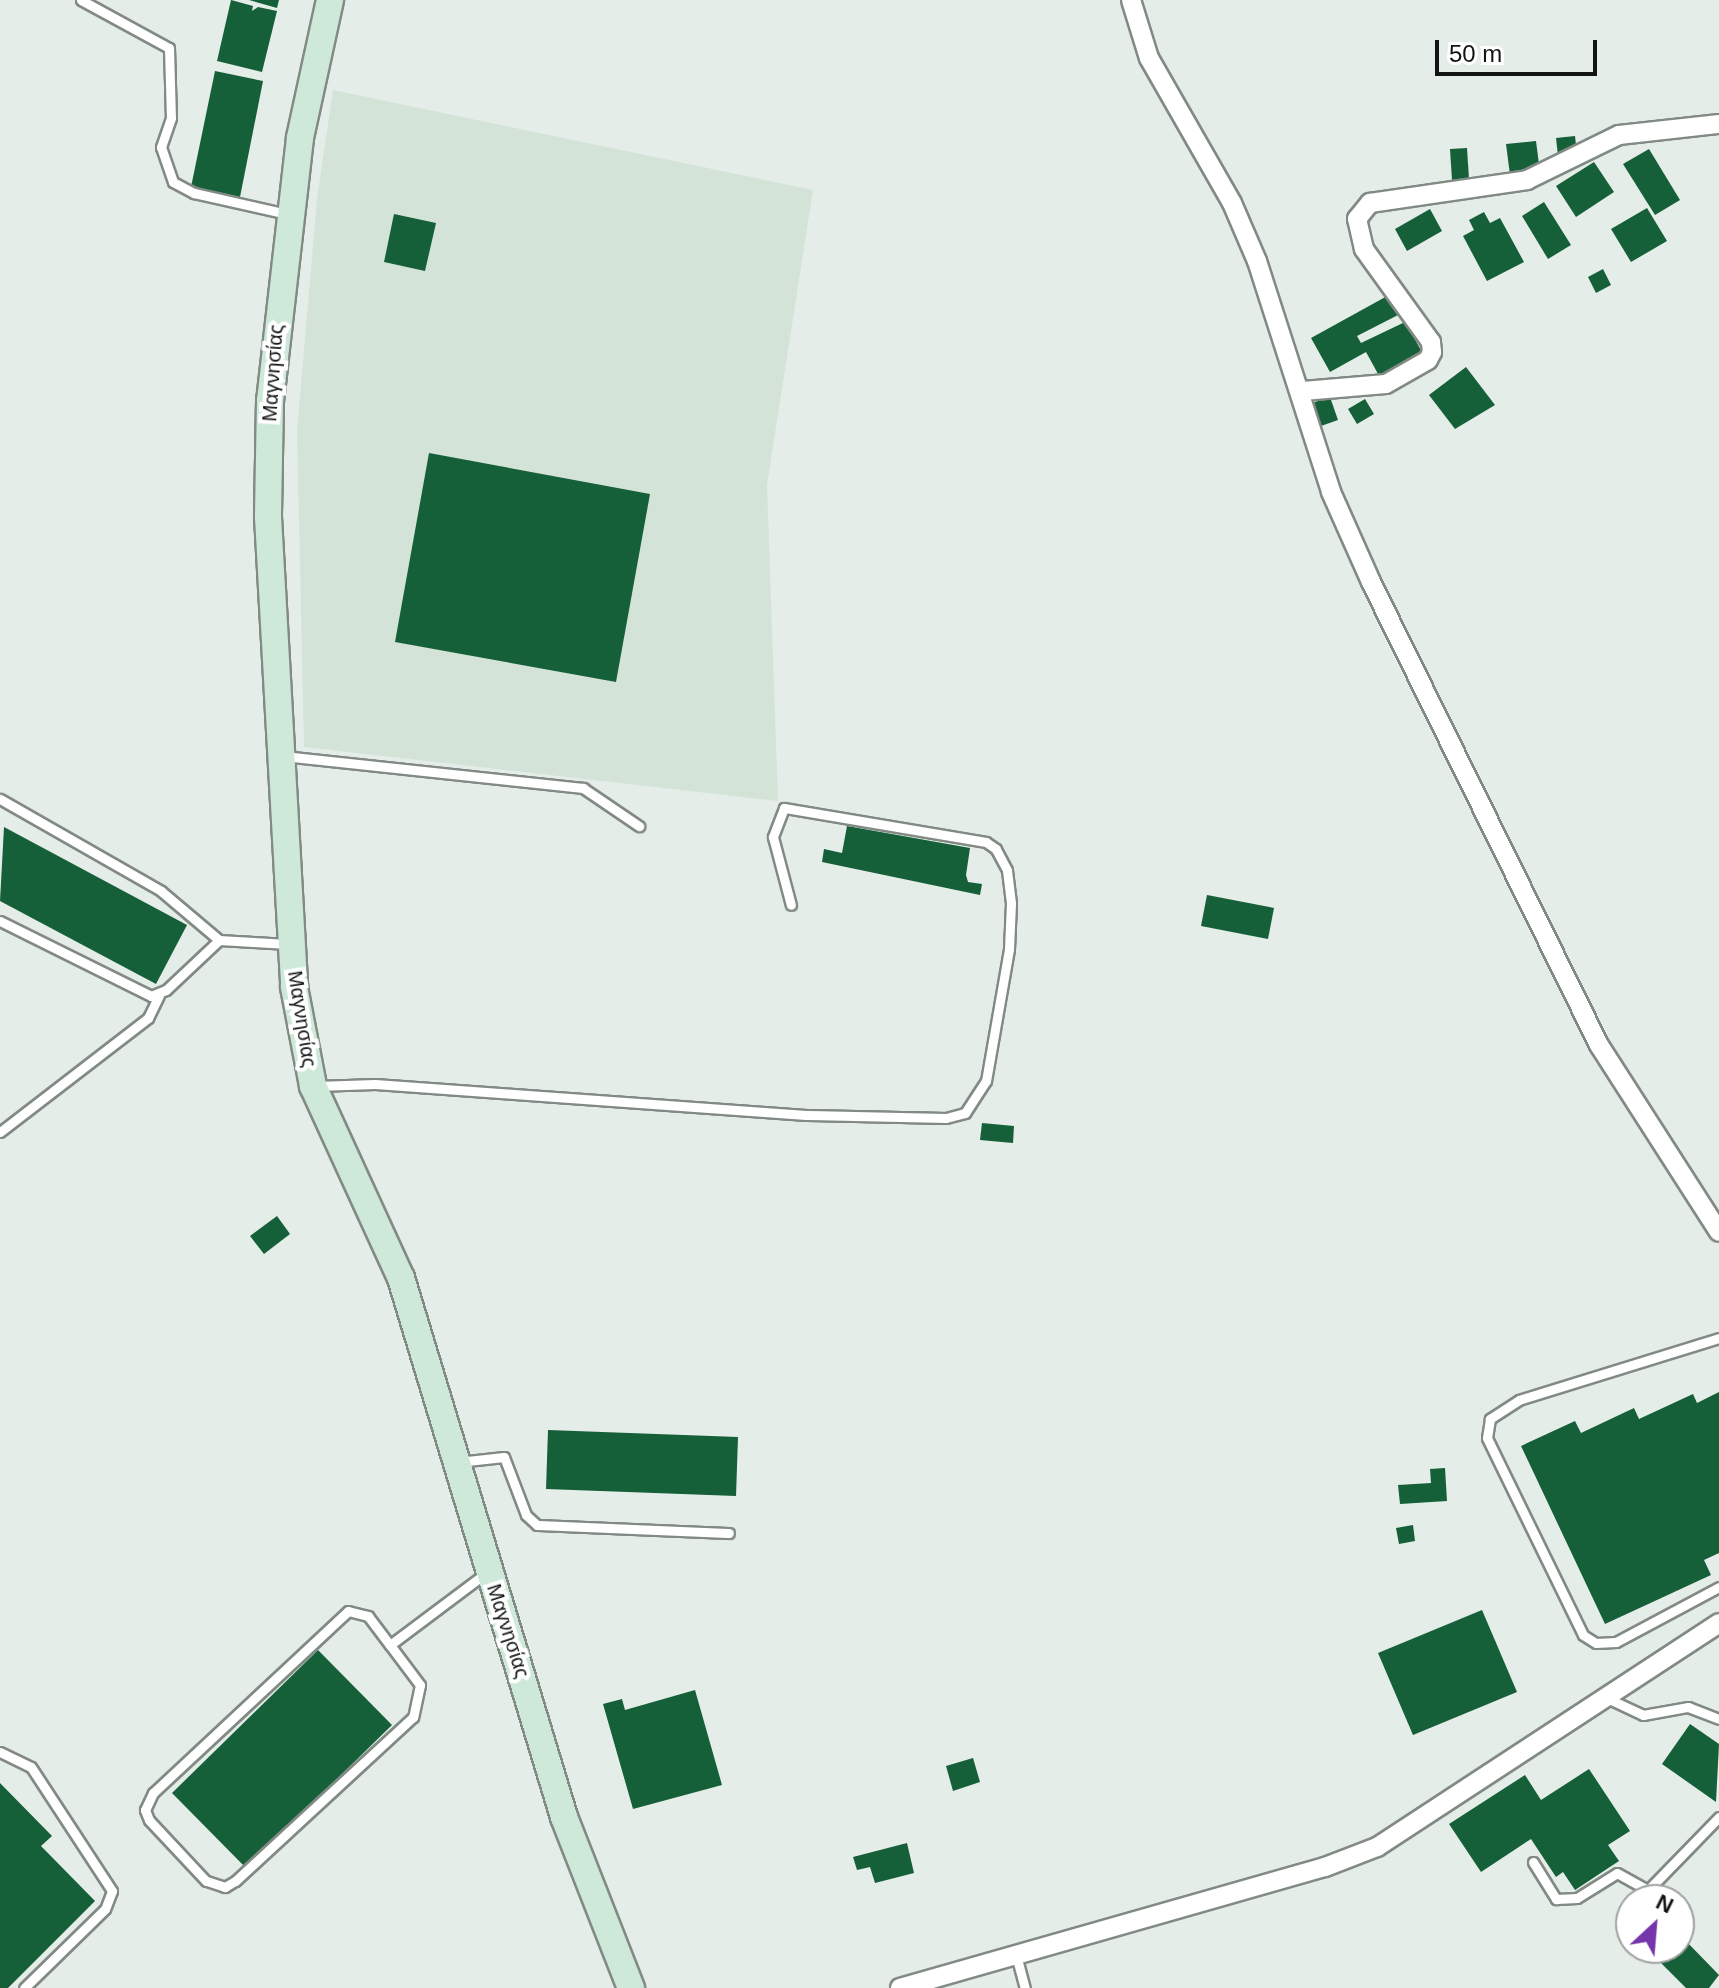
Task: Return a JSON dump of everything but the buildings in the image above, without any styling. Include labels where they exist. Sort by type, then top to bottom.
[{"type":"street","name":"Μαγνησίας","points":[[330,0],[300,138],[270,400],[268,517],[291,944],[313,1086],[401,1278],[564,1817],[631,1988]]},
{"type":"street","points":[[1131,0],[1149,58],[1251,247],[1303,391],[1331,492],[1371,582],[1599,1045],[1719,1232]]},
{"type":"street","points":[[1303,391],[1386,384],[1428,360],[1432,352],[1431,342],[1364,249],[1357,219],[1370,203],[1527,180],[1619,135],[1719,124]]},
{"type":"street","points":[[900,1988],[1325,1867],[1377,1847],[1609,1699],[1719,1623]]},
{"type":"lane","points":[[81,0],[169,48],[171,118],[161,147],[173,182],[194,193],[290,215]]},
{"type":"lane","points":[[283,756],[583,788],[639,826]]},
{"type":"lane","points":[[0,799],[161,891],[219,940],[291,944]]},
{"type":"lane","points":[[313,1086],[390,1085],[806,1115],[946,1118],[965,1113],[986,1081],[1009,949],[1010,892],[996,849],[986,842],[784,808],[773,837],[791,905]]},
{"type":"lane","points":[[0,921],[151,996],[159,995]]},
{"type":"lane","points":[[0,1132],[148,1018],[159,995],[219,940]]},
{"type":"lane","points":[[1719,1338],[1519,1400],[1490,1419],[1487,1438],[1583,1635],[1596,1643],[1616,1642],[1719,1587]]},
{"type":"lane","points":[[458,1462],[504,1457],[526,1515],[537,1525],[729,1533]]},
{"type":"lane","points":[[390,1645],[489,1571]]},
{"type":"lane","points":[[348,1611],[368,1616],[390,1645],[420,1685],[413,1717],[235,1881],[225,1887],[206,1881],[149,1820],[147,1801],[348,1611]]},
{"type":"lane","points":[[1609,1699],[1643,1715],[1688,1707],[1719,1719]]},
{"type":"lane","points":[[0,1752],[31,1767],[112,1891],[105,1909],[24,1988]]},
{"type":"lane","points":[[1533,1862],[1556,1899],[1577,1898],[1617,1873],[1648,1890],[1719,1817]]},
{"type":"lane","points":[[1016,1955],[1025,1988]]},
{"type":"shaded area","points":[[333,90],[813,190],[767,485],[778,801],[304,747],[297,431],[317,199]]}]
